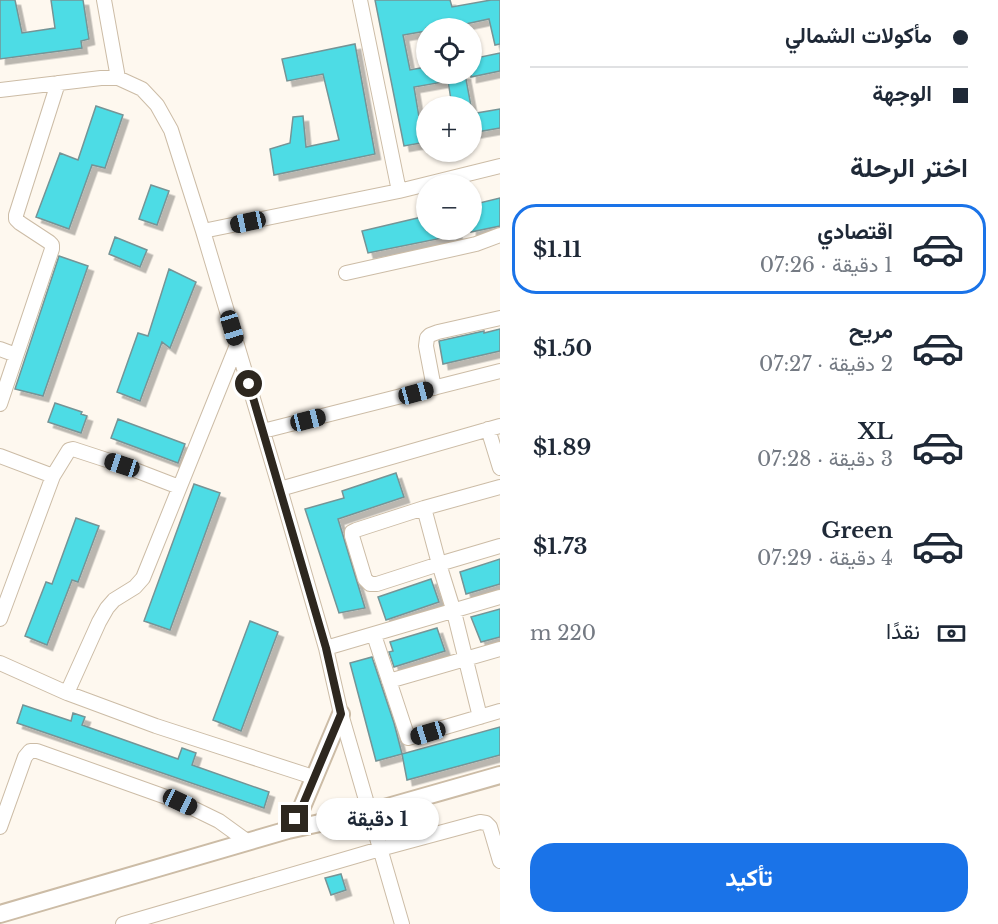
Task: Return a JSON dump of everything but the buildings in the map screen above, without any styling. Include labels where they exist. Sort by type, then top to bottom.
[{"type":"street","points":[[104,0],[118,78]]},
{"type":"street","points":[[360,0],[399,191]]},
{"type":"street","points":[[0,90],[118,78],[142,89],[158,105],[171,130],[204,231],[280,489],[326,648],[341,714],[402,924]]},
{"type":"street","points":[[0,404],[52,249],[49,242],[20,223],[16,215],[58,83]]},
{"type":"street","points":[[204,231],[399,191],[500,165]]},
{"type":"street","points":[[346,273],[476,244],[500,235]]},
{"type":"street","points":[[434,388],[426,346],[427,338],[438,332],[500,318]]},
{"type":"street","points":[[67,693],[107,608],[143,578],[237,345]]},
{"type":"street","points":[[0,349],[16,355]]},
{"type":"street","points":[[262,431],[500,371]]},
{"type":"street","points":[[280,489],[494,428],[500,468]]},
{"type":"street","points":[[0,618],[53,476],[67,452],[73,448],[179,487]]},
{"type":"street","points":[[0,456],[53,476]]},
{"type":"street","points":[[500,487],[424,508],[352,532],[365,579],[370,584],[377,584],[500,546]]},
{"type":"street","points":[[424,508],[438,564],[454,612],[480,717]]},
{"type":"street","points":[[326,648],[500,597]]},
{"type":"street","points":[[374,635],[408,738],[500,711]]},
{"type":"street","points":[[389,681],[500,649]]},
{"type":"street","points":[[0,663],[67,693],[156,726],[313,777]]},
{"type":"street","points":[[288,830],[302,807],[341,714]]},
{"type":"street","points":[[0,827],[25,757],[30,751],[37,751],[180,802],[219,821],[248,842]]},
{"type":"street","points":[[0,914],[288,830],[370,812],[500,775]]},
{"type":"street","points":[[123,924],[480,822],[490,826],[500,861]]},
{"type":"route","points":[[249,384],[326,648],[341,714],[295,819]]}]
